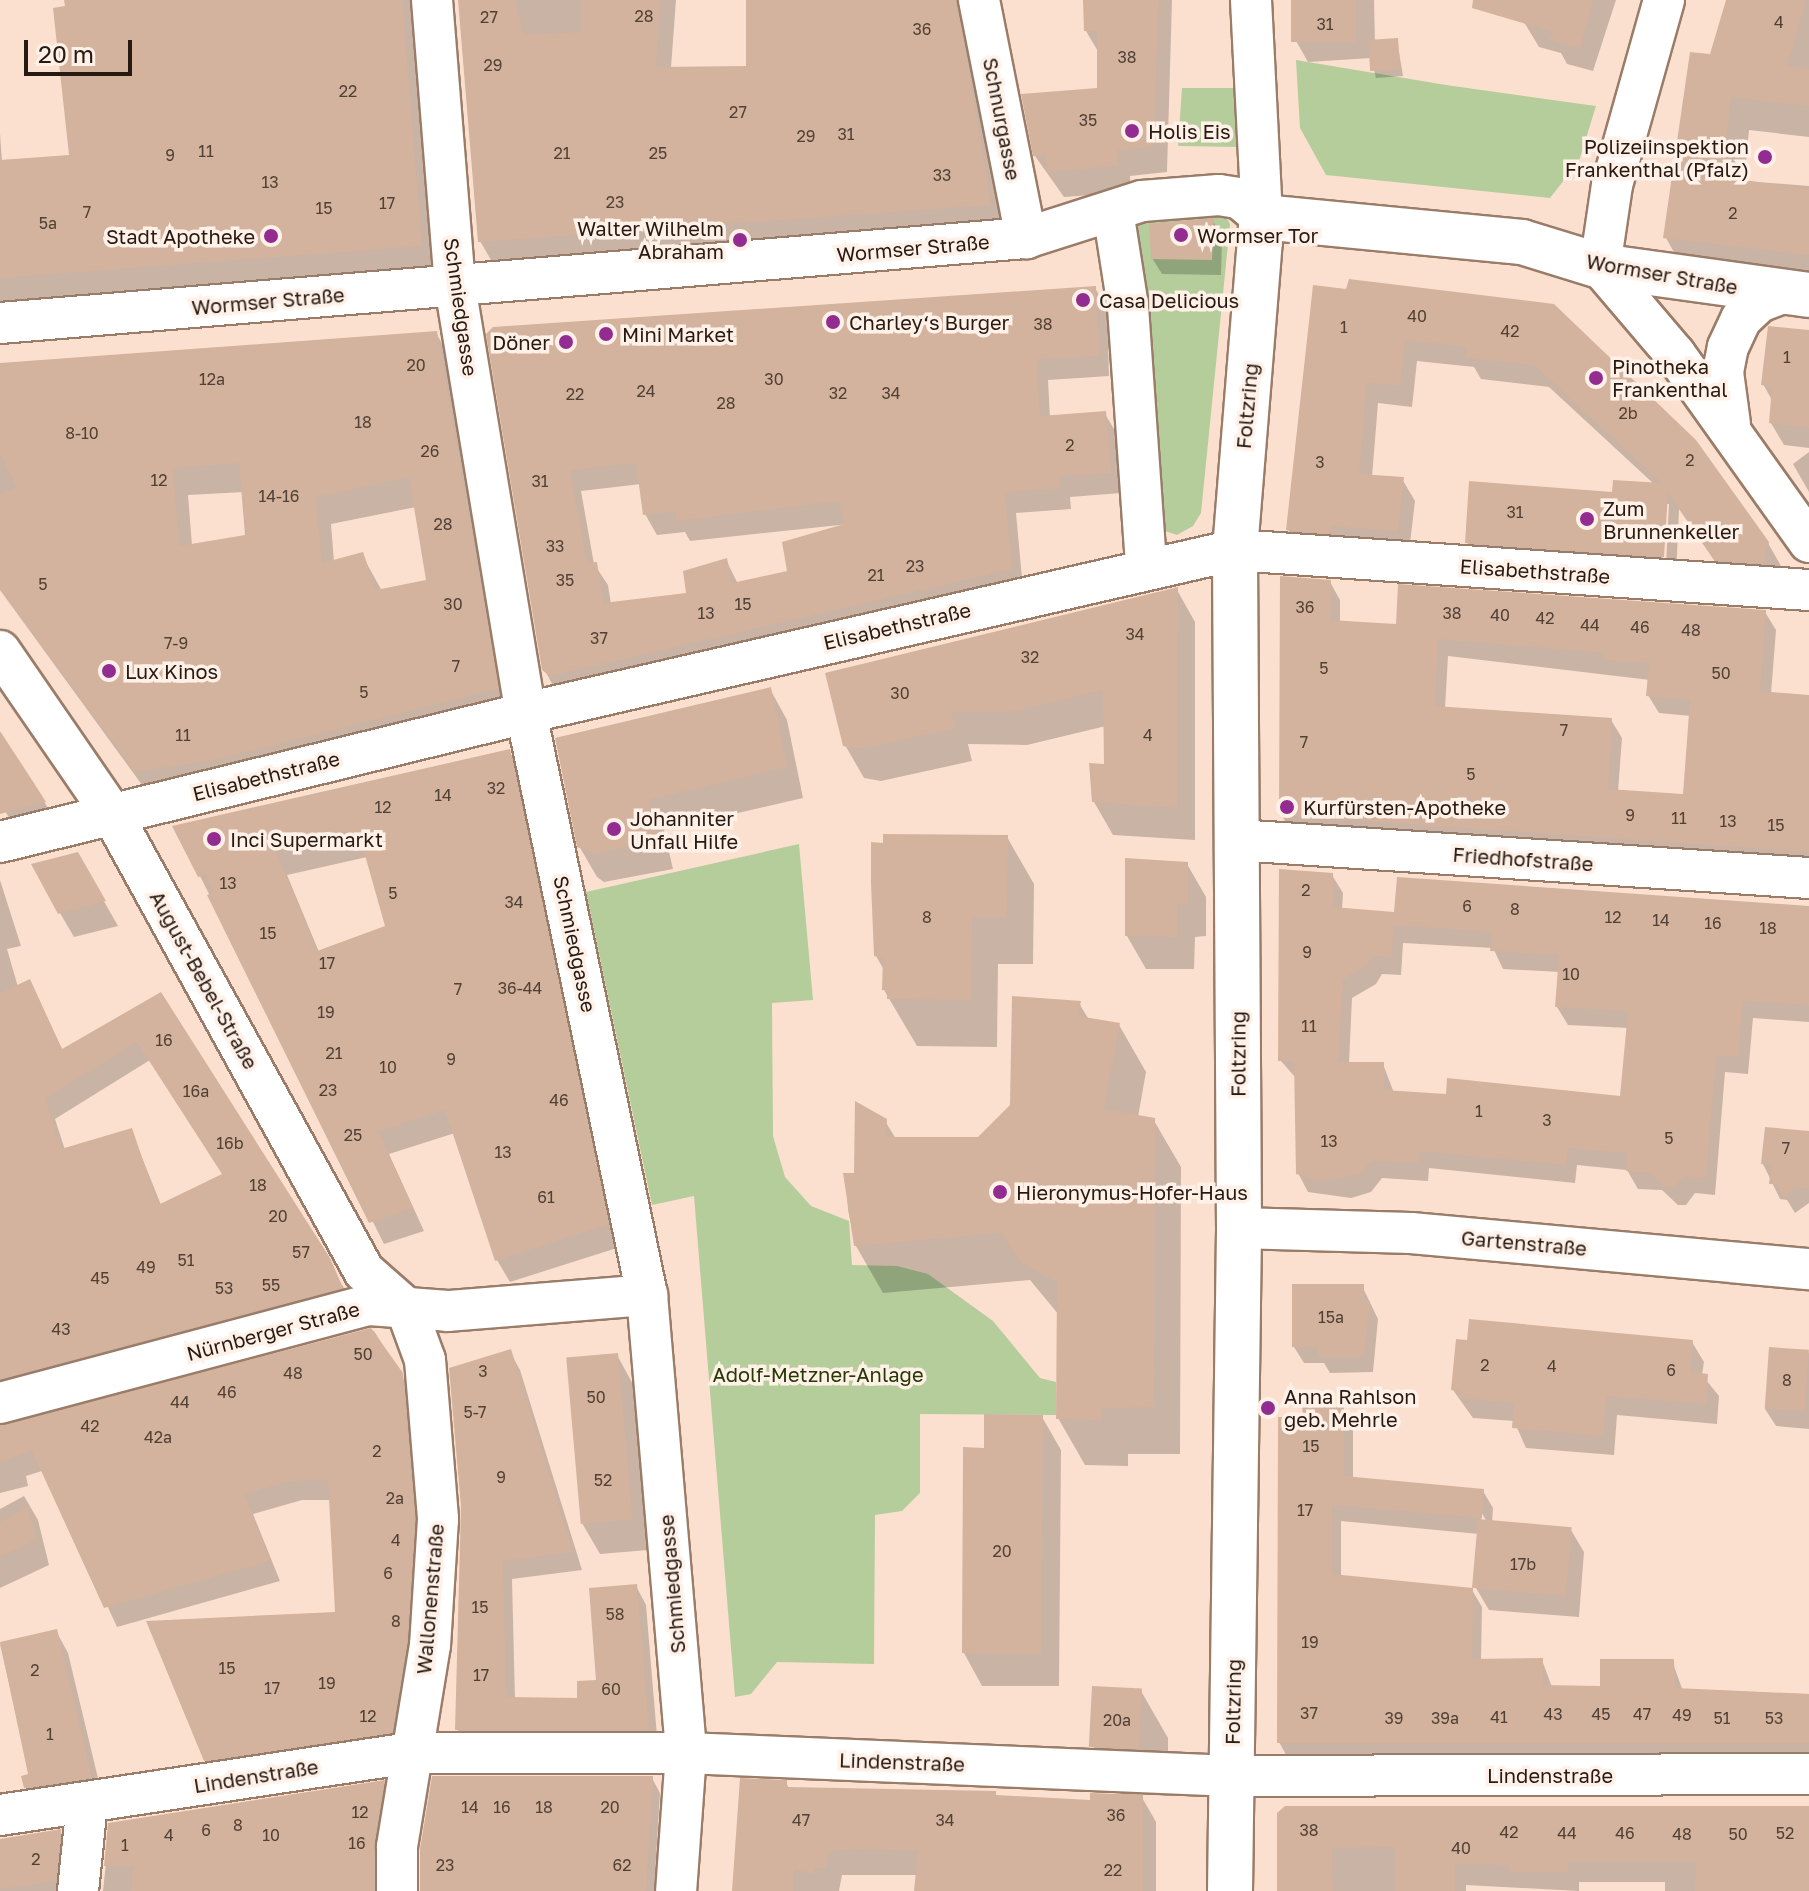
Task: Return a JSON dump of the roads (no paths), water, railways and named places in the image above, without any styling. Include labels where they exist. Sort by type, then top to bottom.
[{"type":"street","name":"Schmiedgasse","points":[[432,0],[455,286],[526,713],[647,1295],[686,1753],[676,1891]]},
{"type":"street","name":"Schnurgasse","points":[[979,0],[1026,238]]},
{"type":"street","points":[[1251,0],[1262,217]]},
{"type":"street","points":[[1664,0],[1612,185],[1600,266],[1675,354],[1809,542]]},
{"type":"street","name":"Wormser Straße","points":[[0,323],[1026,238],[1142,201],[1219,195],[1239,198],[1262,217],[1522,242],[1600,266],[1797,294]]},
{"type":"street","points":[[1113,211],[1128,307],[1146,567]]},
{"type":"street","name":"Foltzring","points":[[1230,1891],[1239,1228],[1235,550],[1262,217]]},
{"type":"street","points":[[1731,432],[1723,372],[1728,347],[1741,319],[1759,302],[1797,294]]},
{"type":"street","name":"Elisabethstraße","points":[[0,842],[526,713],[1146,567],[1235,550],[1809,590]]},
{"type":"street","name":"August-Bebel-Straße","points":[[0,651],[112,814],[364,1271],[406,1308]]},
{"type":"street","name":"Friedhofstraße","points":[[1237,840],[1809,878]]},
{"type":"street","name":"Gartenstraße","points":[[1239,1228],[1411,1233],[1809,1269]]},
{"type":"street","name":"Nürnberger Straße","points":[[0,1403],[369,1305],[448,1311],[647,1295]]},
{"type":"street","name":"Wallonenstraße","points":[[397,1891],[397,1847],[430,1645],[438,1519],[425,1360],[406,1308]]},
{"type":"street","name":"Lindenstraße","points":[[0,1815],[411,1753],[686,1753],[1233,1776],[1809,1774]]},
{"type":"street","points":[[78,1891],[87,1802]]},
{"type":"place","name":"Holis Eis","points":[[1132,131]]},
{"type":"place","name":"Polizeiinspektion Frankenthal (Pfalz)","points":[[1765,157]]},
{"type":"place","name":"Wormser Tor","points":[[1181,235]]},
{"type":"place","name":"Stadt Apotheke","points":[[271,236]]},
{"type":"place","name":"Walter Wilhelm Abraham","points":[[740,240]]},
{"type":"place","name":"Casa Delicious","points":[[1083,300]]},
{"type":"place","name":"Charley‘s Burger","points":[[833,322]]},
{"type":"place","name":"Mini Market","points":[[606,334]]},
{"type":"place","name":"Döner","points":[[566,342]]},
{"type":"place","name":"Pinotheka Frankenthal","points":[[1596,378]]},
{"type":"place","name":"Zum Brunnenkeller","points":[[1587,519]]},
{"type":"place","name":"Lux Kinos","points":[[109,671]]},
{"type":"place","name":"Kurfürsten-Apotheke","points":[[1287,807]]},
{"type":"place","name":"Johanniter Unfall Hilfe","points":[[614,829]]},
{"type":"place","name":"Inci Supermarkt","points":[[214,839]]},
{"type":"place","name":"Hieronymus-Hofer-Haus","points":[[1000,1192]]},
{"type":"place","name":"Anna Rahlson geb. Mehrle","points":[[1268,1408]]},
{"type":"park label","name":"Adolf-Metzner-Anlage","points":[[818,1374]]}]
